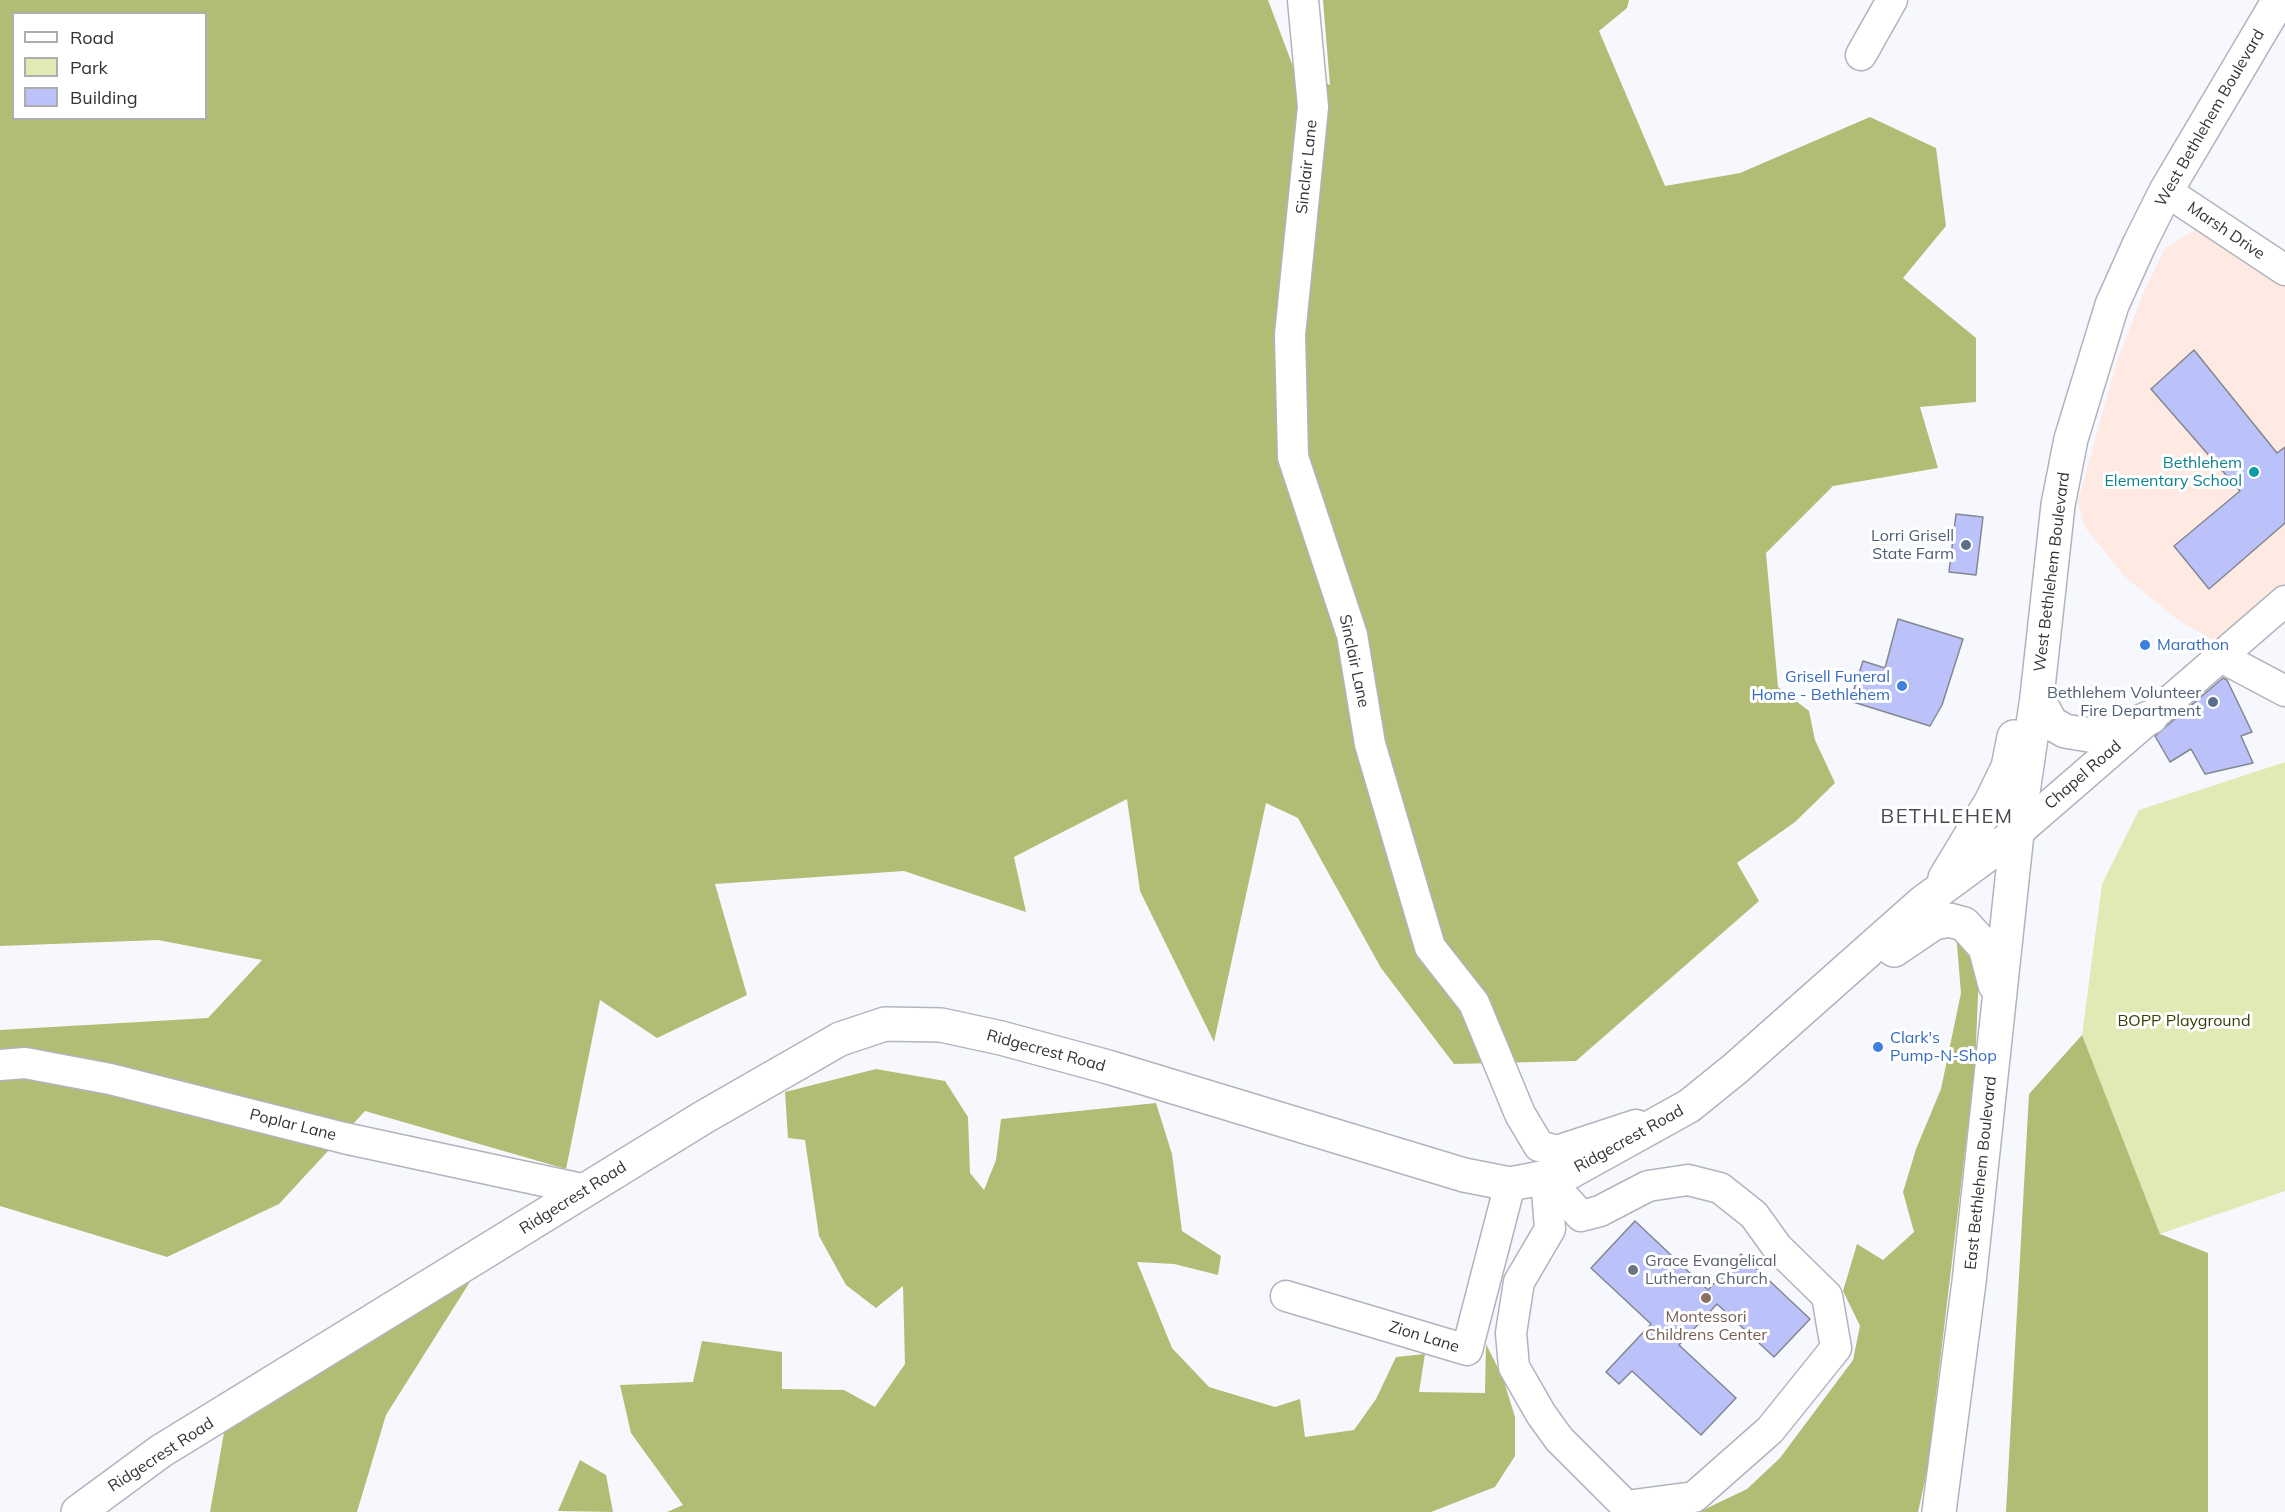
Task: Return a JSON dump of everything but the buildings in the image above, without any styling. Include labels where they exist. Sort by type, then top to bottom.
[{"type":"main road","name":"West Bethlehem Boulevard","points":[[2017,832],[2037,697],[2058,505],[2071,439],[2112,305],[2166,191],[2279,0]]},
{"type":"main road","points":[[1937,891],[1991,802],[2008,767],[2030,645],[2049,571]]},
{"type":"main road","points":[[2037,697],[2051,723],[2065,731],[2089,735],[2114,733],[2151,717]]},
{"type":"main road","name":"Ridgecrest Road","points":[[78,1512],[162,1451],[586,1190],[840,1039],[885,1024],[941,1024],[1001,1038],[1328,1132],[1464,1176],[1510,1184],[1568,1173],[1679,1111],[1736,1068],[1804,1005],[1937,891],[2017,832]]},
{"type":"main road","name":"East Bethlehem Boulevard","points":[[1939,1512],[1969,1282],[2017,832]]},
{"type":"main road","points":[[1804,1005],[1830,997],[1934,923],[1949,920],[1964,924],[1985,947],[2000,1003]]},
{"type":"street","name":"Sinclair Lane","points":[[1303,0],[1313,107],[1290,335],[1293,457],[1352,634],[1370,744],[1430,947],[1474,1003],[1520,1114],[1539,1146],[1557,1151],[1679,1111]]},
{"type":"street","points":[[1861,55],[1893,0]]},
{"type":"street","name":"Marsh Drive","points":[[2166,191],[2285,270]]},
{"type":"street","name":"Chapel Road","points":[[2017,832],[2285,601]]},
{"type":"street","points":[[2221,657],[2285,691]]},
{"type":"street","name":"Poplar Lane","points":[[0,1065],[25,1063],[110,1078],[344,1138],[586,1190]]},
{"type":"street","points":[[1546,1177],[1581,1216],[1600,1211],[1648,1186],[1688,1180],[1720,1188],[1754,1215],[1778,1247],[1827,1296],[1836,1348],[1770,1430],[1694,1497],[1626,1506],[1610,1502],[1540,1414],[1514,1366],[1511,1333],[1520,1282],[1550,1229],[1546,1177]]},
{"type":"street","name":"Zion Lane","points":[[1286,1296],[1467,1350],[1510,1184]]},
{"type":"shaded area","points":[[2195,230],[2285,283],[2285,586],[2218,643],[2178,620],[2125,577],[2084,526],[2078,501],[2116,364],[2145,289],[2165,248]]},
{"type":"green space","points":[[0,0],[1268,0],[1294,69],[1330,85],[1323,0],[1629,0],[1627,8],[1599,31],[1665,186],[1740,173],[1870,117],[1936,148],[1946,226],[1903,278],[1976,338],[1976,402],[1920,407],[1938,468],[1833,486],[1766,553],[1778,687],[1809,711],[1815,740],[1835,783],[1795,822],[1737,863],[1759,901],[1576,1061],[1454,1064],[1381,968],[1298,818],[1266,803],[1214,1042],[1140,891],[1127,799],[1014,857],[1026,912],[904,871],[715,884],[747,995],[657,1038],[600,1000],[566,1169],[365,1111],[279,1204],[167,1257],[0,1206],[0,1030],[208,1018],[262,960],[158,940],[0,946]]},
{"type":"green space","name":"BOPP Playground","points":[[2285,762],[2285,1191],[2160,1234],[2082,1035],[2102,884],[2139,810]]},
{"type":"green space","points":[[1956,934],[1979,972],[1975,1067],[1927,1472],[1918,1512],[1699,1512],[1747,1489],[1780,1458],[1853,1360],[1860,1326],[1843,1291],[1857,1244],[1883,1260],[1914,1232],[1903,1192],[1916,1149],[1941,1089],[1961,993]]},
{"type":"green space","points":[[2082,1035],[2160,1234],[2208,1253],[2208,1512],[2006,1512],[2029,1094]]},
{"type":"green space","points":[[876,1069],[945,1081],[968,1117],[970,1173],[984,1190],[996,1160],[1001,1119],[1156,1103],[1172,1154],[1182,1231],[1221,1256],[1218,1275],[1174,1264],[1137,1262],[1172,1348],[1209,1387],[1275,1407],[1300,1399],[1305,1437],[1354,1430],[1376,1399],[1396,1357],[1425,1354],[1419,1392],[1485,1393],[1486,1344],[1503,1378],[1515,1417],[1515,1456],[1495,1487],[1431,1512],[667,1512],[683,1505],[631,1433],[620,1385],[693,1382],[702,1341],[782,1352],[782,1389],[844,1390],[875,1407],[905,1364],[903,1286],[876,1308],[846,1285],[819,1236],[805,1140],[788,1138],[785,1092]]},
{"type":"green space","points":[[473,1277],[386,1415],[357,1512],[210,1512],[225,1427]]},
{"type":"green space","points":[[580,1460],[606,1475],[613,1512],[558,1511]]},
{"type":"place","name":"Bethlehem Elementary School","points":[[2254,472]]},
{"type":"place","name":"Lorri Grisell State Farm","points":[[1966,545]]},
{"type":"place","name":"Marathon","points":[[2145,645]]},
{"type":"place","name":"Grisell Funeral Home - Bethlehem","points":[[1902,686]]},
{"type":"place","name":"Bethlehem Volunteer Fire Department","points":[[2213,702]]},
{"type":"place","name":"Clark's Pump-N-Shop","points":[[1878,1047]]},
{"type":"place","name":"Grace Evangelical Lutheran Church","points":[[1633,1270]]},
{"type":"place","name":"Montessori Childrens Center","points":[[1706,1298]]},
{"type":"district","name":"BETHLEHEM","points":[[1947,817]]}]
